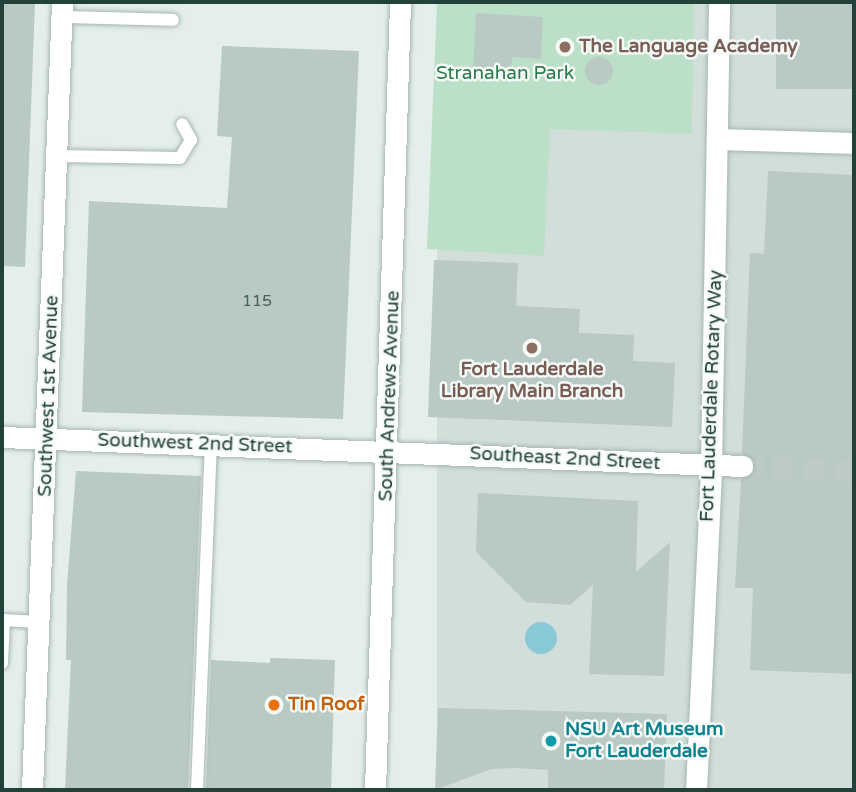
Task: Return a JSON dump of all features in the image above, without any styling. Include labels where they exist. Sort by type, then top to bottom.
[{"type":"street","name":"South Andrews Avenue","points":[[375,790],[389,451],[400,2]]},
{"type":"street","name":"Fort Lauderdale Rotary Way","points":[[696,790],[711,466],[719,139],[714,84],[719,2]]},
{"type":"street","name":"Southwest 1st Avenue","points":[[32,790],[48,439],[62,9]]},
{"type":"street","points":[[719,139],[854,143]]},
{"type":"street","name":"Southwest 2nd Street","points":[[2,437],[389,451]]},
{"type":"street","name":"Southeast 2nd Street","points":[[389,451],[741,466]]},
{"type":"lane","points":[[62,9],[173,20]]},
{"type":"lane","points":[[58,156],[180,158],[191,140],[182,124]]},
{"type":"lane","points":[[198,790],[211,445]]},
{"type":"lane","points":[[2,663],[3,620],[40,622]]},
{"type":"shaded area","points":[[437,2],[854,2],[854,790],[437,790]]},
{"type":"green space","name":"Stranahan Park","points":[[437,2],[694,2],[692,134],[550,129],[544,256],[427,249]]},
{"type":"water","points":[[541,622],[552,627],[557,638],[552,649],[541,654],[530,649],[525,638],[530,627]]},
{"type":"building","points":[[2,2],[35,2],[25,267],[2,266]]},
{"type":"building","points":[[776,2],[854,2],[854,89],[776,89]]},
{"type":"building","points":[[476,13],[543,17],[541,59],[512,57],[511,74],[473,72]]},
{"type":"building","points":[[222,46],[359,51],[343,419],[82,412],[89,201],[227,208],[232,137],[217,136]]},
{"type":"building","points":[[599,57],[609,61],[613,71],[609,81],[599,85],[589,81],[585,71],[589,61]]},
{"type":"building","points":[[768,171],[854,175],[854,674],[750,670],[753,588],[735,588],[741,479],[755,467],[742,453],[750,253],[764,254]]},
{"type":"building","name":"Fort Lauderdale Library Main Branch","points":[[434,260],[518,263],[516,306],[580,309],[579,333],[634,335],[633,361],[675,363],[672,427],[428,417]]},
{"type":"building","points":[[76,471],[201,476],[188,790],[65,790],[71,660],[66,660],[67,585]]},
{"type":"building","points":[[478,493],[638,501],[636,572],[670,542],[664,676],[589,674],[593,585],[570,605],[526,602],[476,552]]},
{"type":"building","points":[[270,658],[335,660],[331,790],[206,790],[211,660],[270,663]]},
{"type":"building","name":"NSU Art Museum Fort Lauderdale","points":[[438,708],[667,714],[664,790],[548,790],[548,770],[515,768],[491,769],[435,790]]},
{"type":"tunnel","points":[[742,466],[854,471]]},
{"type":"place","name":"The Language Academy","points":[[565,47]]},
{"type":"place","name":"Fort Lauderdale Library Main Branch","points":[[532,348]]},
{"type":"place","name":"Tin Roof","points":[[274,705]]},
{"type":"place","name":"NSU Art Museum Fort Lauderdale","points":[[551,741]]}]
